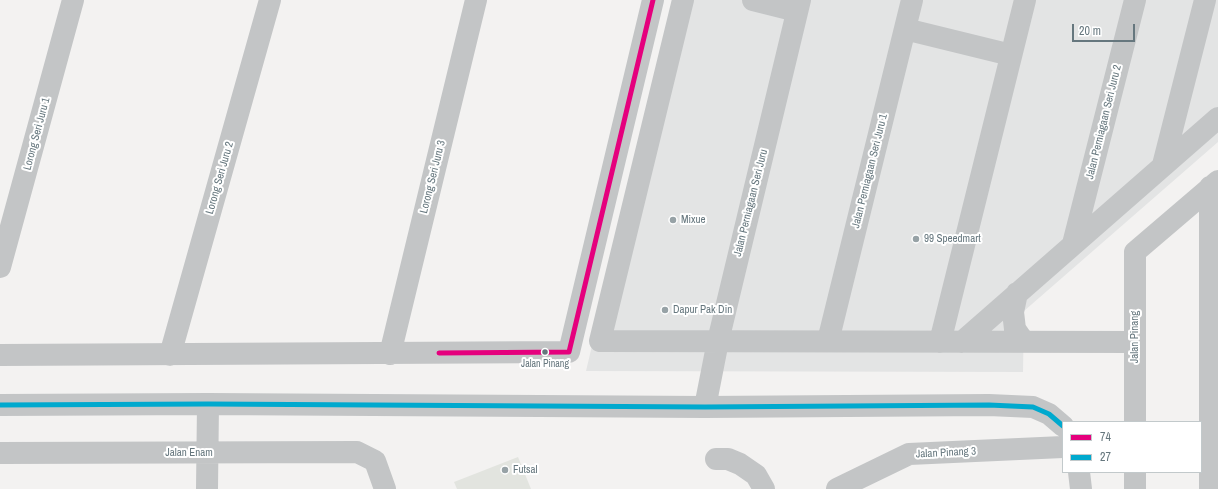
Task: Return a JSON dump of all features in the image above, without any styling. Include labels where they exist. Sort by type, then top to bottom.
[{"type":"street","name":"Lorong Seri Juru 1","points":[[0,267],[73,0]]},
{"type":"street","name":"Lorong Seri Juru 2","points":[[170,355],[270,0]]},
{"type":"street","name":"Lorong Seri Juru 3","points":[[390,354],[476,0]]},
{"type":"street","points":[[0,355],[569,352],[653,0]]},
{"type":"street","points":[[683,0],[600,341],[1135,342]]},
{"type":"street","points":[[753,0],[798,5]]},
{"type":"street","name":"Jalan Perniagaan Seri Juru 1","points":[[828,341],[912,0]]},
{"type":"street","points":[[940,342],[1025,0]]},
{"type":"street","name":"Jalan Perniagaan Seri Juru 2","points":[[1073,244],[1135,0]]},
{"type":"street","points":[[1163,165],[1205,0]]},
{"type":"street","name":"Jalan Perniagaan Seri Juru","points":[[705,407],[718,341],[798,5]]},
{"type":"street","points":[[905,29],[1011,55]]},
{"type":"street","points":[[962,342],[1218,118]]},
{"type":"street","points":[[1210,489],[1214,184]]},
{"type":"street","name":"Jalan Pinang","points":[[1135,421],[1135,252],[1214,184]]},
{"type":"street","points":[[1017,293],[1013,312],[1015,329],[1024,342]]},
{"type":"street","points":[[207,489],[208,404]]},
{"type":"street","points":[[0,405],[208,404],[705,407],[989,405],[1033,407],[1049,414],[1062,425]]},
{"type":"street","name":"Jalan Pinang 3","points":[[837,489],[909,454],[1062,447]]},
{"type":"street","name":"Jalan Enam","points":[[0,453],[357,452],[376,461],[385,489]]},
{"type":"street","points":[[716,459],[728,460],[740,464],[756,475],[764,489]]},
{"type":"street","points":[[1079,473],[1082,489]]},
{"type":"street","points":[[1135,473],[1135,489]]},
{"type":"shaded area","points":[[674,0],[1218,0],[1218,142],[1024,311],[1023,372],[586,371]]},
{"type":"shaded area","name":"Futsal","points":[[518,457],[531,489],[457,489],[454,482]]},
{"type":"transit line","name":"74","points":[[439,353],[569,352],[653,0]]},
{"type":"transit line","name":"27","points":[[0,405],[208,404],[705,407],[989,405],[1033,407],[1049,414],[1062,425]]},
{"type":"place","name":"Mixue","points":[[673,220]]},
{"type":"place","name":"99 Speedmart","points":[[916,239]]},
{"type":"place","name":"Dapur Pak Din","points":[[665,310]]},
{"type":"place","name":"Jalan Pinang","points":[[545,352]]},
{"type":"place","name":"Futsal","points":[[505,470]]}]
